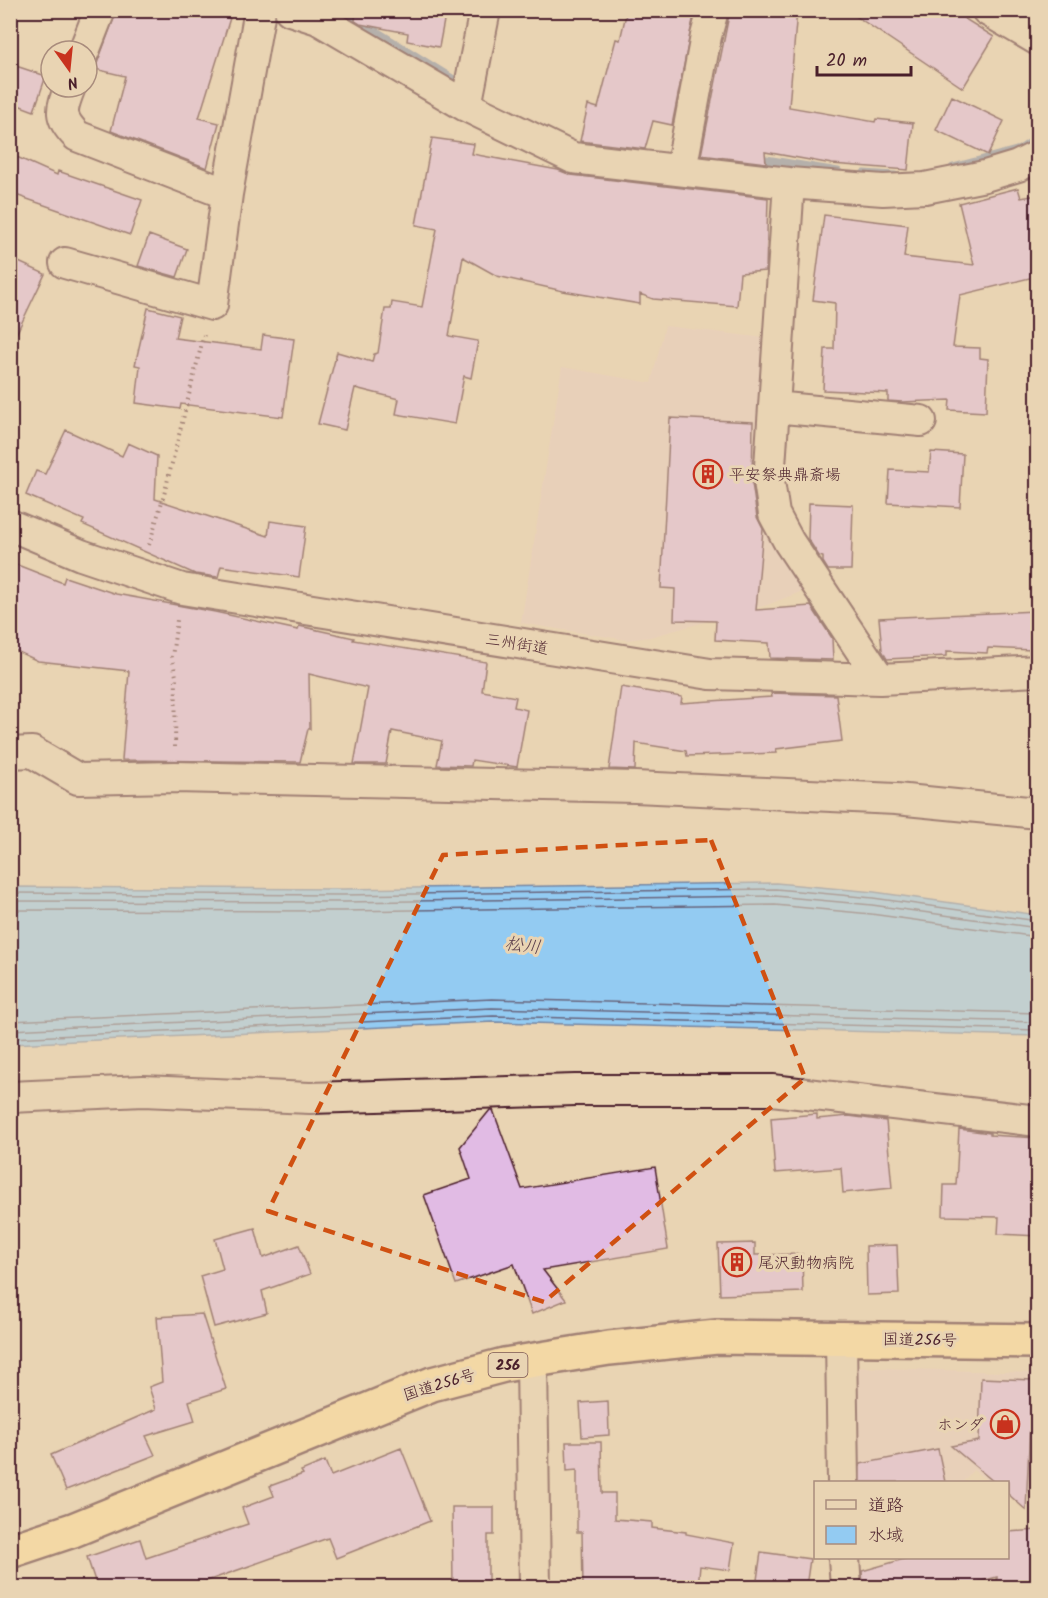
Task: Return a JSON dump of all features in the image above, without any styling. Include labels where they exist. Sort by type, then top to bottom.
[{"type":"highway","name":"国道256号","points":[[10,1551],[73,1530],[432,1384],[532,1361],[609,1348],[717,1337],[1038,1341]]},
{"type":"street","points":[[89,39],[100,10]]},
{"type":"street","points":[[65,263],[212,305],[227,194],[260,10]]},
{"type":"street","points":[[290,10],[318,19],[469,95],[573,158],[681,167],[789,183],[883,190],[925,188],[985,176],[1018,166],[1038,156]]},
{"type":"street","points":[[469,95],[484,10]]},
{"type":"street","points":[[681,167],[713,10]]},
{"type":"street","points":[[987,10],[1038,40]]},
{"type":"street","points":[[65,99],[61,109],[66,125],[77,136],[227,194]]},
{"type":"street","points":[[789,183],[769,481],[774,514],[789,542],[880,679]]},
{"type":"street","points":[[774,407],[921,421]]},
{"type":"street","name":"三州街道","points":[[10,525],[139,576],[182,589],[710,674],[880,679],[1038,671]]},
{"type":"street","points":[[10,753],[32,752],[78,779],[175,777],[635,787],[896,799],[1038,813]]},
{"type":"street","points":[[10,1097],[143,1091],[310,1098],[575,1090],[772,1090],[1038,1121]]},
{"type":"street","points":[[841,1337],[843,1481]]},
{"type":"street","points":[[532,1361],[535,1587]]},
{"type":"street","points":[[844,1559],[846,1587]]},
{"type":"path","points":[[139,576],[164,495],[212,305]]},
{"type":"path","points":[[175,777],[176,676],[172,657],[182,589]]},
{"type":"highlighted area","points":[[711,840],[805,1078],[544,1302],[268,1211],[443,855]]},
{"type":"shaded area","points":[[665,326],[765,338],[755,519],[765,520],[808,589],[767,605],[650,637],[627,640],[521,623],[562,367],[651,383]]},
{"type":"shaded area","points":[[850,1367],[1033,1373],[1029,1495],[1009,1494],[1009,1481],[988,1481],[973,1470],[964,1481],[853,1481]]},
{"type":"water","name":"松川","points":[[776,883],[874,892],[1037,915],[1037,1036],[493,1022],[11,1044],[11,887],[343,889]]},
{"type":"building","points":[[117,10],[205,10],[230,18],[199,118],[219,123],[207,168],[111,131],[125,76],[99,70],[99,58]]},
{"type":"building","points":[[356,10],[446,10],[439,47],[407,41],[408,33],[360,24],[355,21]]},
{"type":"building","points":[[627,10],[652,10],[673,16],[675,10],[695,10],[672,125],[653,121],[645,149],[580,141],[588,105],[598,108],[616,39],[620,40]]},
{"type":"building","points":[[730,10],[797,10],[789,107],[875,122],[876,119],[913,123],[908,170],[832,164],[765,152],[766,163],[701,155]]},
{"type":"building","points":[[847,10],[951,10],[994,37],[963,88]]},
{"type":"building","points":[[10,64],[39,74],[39,96],[34,111],[10,102]]},
{"type":"building","points":[[952,96],[1004,121],[988,155],[936,130]]},
{"type":"building","points":[[432,138],[474,144],[472,154],[558,170],[571,175],[768,198],[766,271],[740,273],[737,306],[653,299],[640,294],[640,304],[563,291],[497,276],[463,257],[449,336],[478,341],[471,378],[464,376],[455,424],[396,414],[399,399],[355,388],[345,430],[318,424],[337,352],[372,362],[374,354],[378,353],[385,309],[391,309],[392,302],[422,307],[437,229],[416,225]]},
{"type":"building","points":[[10,154],[57,175],[58,171],[142,200],[130,235],[10,193]]},
{"type":"building","points":[[1018,188],[1021,198],[1038,195],[1038,276],[960,295],[953,347],[980,348],[980,358],[988,359],[986,412],[949,410],[950,400],[888,401],[888,393],[823,390],[825,349],[834,349],[835,303],[813,300],[824,215],[908,225],[904,257],[974,265],[959,203]]},
{"type":"building","points":[[149,235],[187,249],[177,277],[138,266]]},
{"type":"building","points":[[10,258],[45,274],[10,347]]},
{"type":"building","points":[[148,308],[180,316],[175,338],[261,349],[263,335],[294,339],[283,417],[181,404],[180,409],[136,403],[140,366],[135,365]]},
{"type":"building","name":"平安祭典鼎斎場","points":[[670,418],[753,422],[752,483],[757,517],[763,529],[756,610],[811,606],[832,638],[833,660],[770,658],[769,643],[715,640],[716,621],[674,620],[675,589],[661,588]]},
{"type":"building","points":[[66,430],[122,456],[128,443],[157,456],[155,499],[268,536],[270,521],[306,526],[299,577],[221,566],[218,577],[195,574],[82,524],[84,520],[26,495],[36,471],[45,474]]},
{"type":"building","points":[[931,452],[963,454],[960,507],[888,503],[890,470],[929,472]]},
{"type":"building","points":[[809,503],[853,505],[851,570],[828,570],[823,557],[819,556],[808,539]]},
{"type":"building","points":[[10,562],[63,583],[65,577],[116,594],[298,630],[299,626],[354,638],[353,640],[486,662],[482,691],[516,697],[514,707],[527,710],[517,767],[472,760],[471,766],[437,765],[442,741],[392,731],[386,764],[354,764],[368,688],[309,674],[310,729],[308,729],[300,762],[122,760],[129,671],[38,661],[10,648]]},
{"type":"building","points":[[1035,611],[1033,650],[988,648],[987,653],[947,651],[947,656],[887,659],[882,650],[879,618]]},
{"type":"building","points":[[621,687],[682,697],[681,703],[772,697],[771,693],[836,695],[842,741],[776,749],[777,753],[687,756],[686,751],[636,743],[635,770],[609,769]]},
{"type":"building","points":[[490,1110],[493,1110],[522,1189],[655,1167],[668,1249],[543,1270],[566,1300],[532,1314],[514,1264],[456,1284],[424,1195],[471,1179],[460,1147]]},
{"type":"building","points":[[817,1114],[817,1119],[849,1116],[886,1121],[892,1188],[843,1193],[841,1168],[775,1173],[771,1118]]},
{"type":"building","points":[[959,1129],[990,1133],[990,1135],[1038,1138],[1038,1236],[998,1234],[999,1217],[943,1216],[944,1185],[956,1185]]},
{"type":"building","points":[[255,1228],[263,1258],[299,1245],[310,1274],[262,1291],[267,1313],[214,1327],[200,1276],[223,1269],[215,1239]]},
{"type":"building","name":"尾沢動物病院","points":[[755,1243],[755,1255],[802,1254],[803,1292],[720,1295],[718,1244]]},
{"type":"building","points":[[897,1245],[899,1294],[867,1295],[866,1246]]},
{"type":"building","points":[[202,1314],[226,1389],[189,1401],[195,1421],[146,1436],[155,1455],[66,1490],[51,1455],[156,1409],[149,1387],[162,1382],[157,1317]]},
{"type":"building","name":"ホンダ","points":[[981,1378],[1032,1380],[1026,1510],[1009,1495],[1009,1481],[993,1481],[951,1446],[979,1441]]},
{"type":"building","points":[[608,1401],[609,1435],[582,1437],[580,1403]]},
{"type":"building","points":[[566,1442],[601,1442],[602,1493],[615,1493],[615,1519],[652,1522],[652,1528],[686,1532],[686,1534],[734,1543],[730,1570],[700,1566],[698,1587],[583,1587],[582,1532],[577,1532],[577,1470],[567,1471]]},
{"type":"building","points":[[401,1448],[430,1521],[336,1558],[328,1538],[190,1587],[97,1587],[87,1557],[140,1539],[146,1558],[248,1524],[242,1508],[274,1496],[270,1486],[303,1474],[301,1471],[325,1461],[331,1476]]},
{"type":"building","points":[[938,1449],[945,1481],[860,1481],[860,1464]]},
{"type":"building","points":[[452,1507],[494,1507],[494,1535],[488,1535],[488,1587],[453,1587]]},
{"type":"building","points":[[1038,1530],[1038,1587],[998,1587],[997,1577],[959,1587],[863,1587],[862,1571],[904,1559],[1009,1559],[1009,1532]]},
{"type":"building","points":[[761,1552],[810,1559],[806,1587],[756,1587]]},
{"type":"waterway","points":[[341,10],[465,87]]},
{"type":"waterway","points":[[953,168],[1020,150],[1038,138]]},
{"type":"waterway","points":[[754,158],[838,172]]},
{"type":"waterway","points":[[864,174],[895,176]]},
{"type":"place","name":"平安祭典鼎斎場","points":[[708,474]]},
{"type":"place","name":"尾沢動物病院","points":[[737,1262]]},
{"type":"place","name":"ホンダ","points":[[1005,1424]]}]
